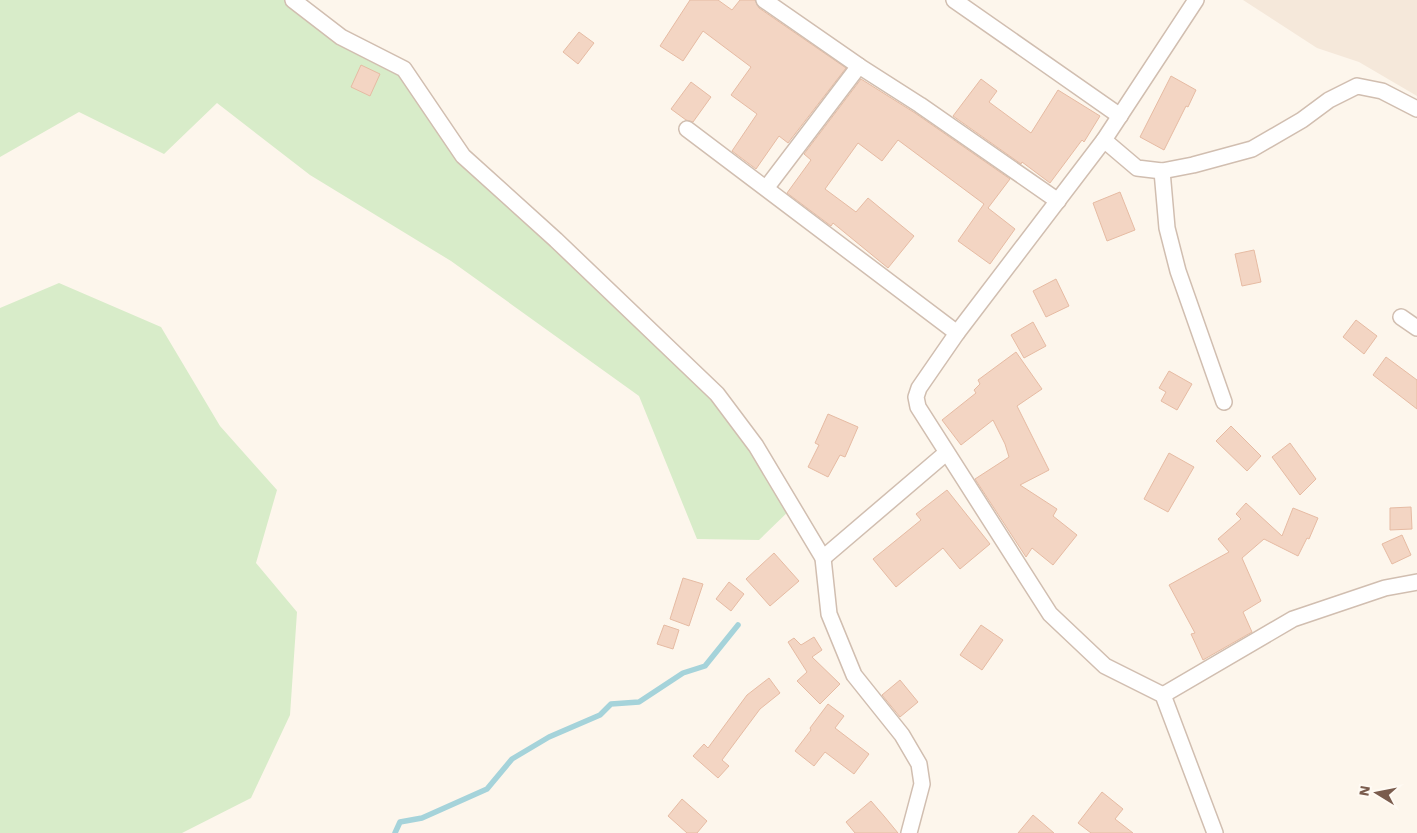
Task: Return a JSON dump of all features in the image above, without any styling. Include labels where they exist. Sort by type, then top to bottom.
[{"type":"street","points":[[293,0],[341,37],[404,69],[463,156],[563,246],[717,394],[756,446],[823,558],[829,614],[854,675],[902,735],[919,764],[922,784],[909,833]]},
{"type":"street","points":[[764,0],[1058,201]]},
{"type":"street","points":[[954,0],[1120,116]]},
{"type":"street","points":[[1196,0],[1104,140],[957,333],[919,388],[916,398],[918,408],[1050,614],[1105,666],[1163,695],[1215,833]]},
{"type":"street","points":[[767,187],[859,66]]},
{"type":"street","points":[[1104,140],[1137,168],[1162,171],[1193,165],[1252,149],[1302,120],[1328,100],[1357,86],[1382,91],[1417,110]]},
{"type":"street","points":[[687,129],[767,187],[957,333]]},
{"type":"street","points":[[1162,171],[1167,228],[1178,271],[1224,402]]},
{"type":"street","points":[[1401,317],[1417,328]]},
{"type":"street","points":[[823,558],[946,453]]},
{"type":"street","points":[[1163,695],[1293,619],[1385,588],[1417,582]]},
{"type":"shaded area","points":[[1243,0],[1417,0],[1417,96],[1359,62],[1317,48]]},
{"type":"green space","points":[[0,0],[293,0],[404,69],[463,156],[717,394],[793,507],[759,540],[697,539],[639,396],[451,261],[310,175],[217,103],[164,154],[79,112],[0,157]]},
{"type":"green space","points":[[59,283],[161,327],[220,426],[277,490],[256,563],[297,612],[290,715],[251,798],[182,833],[0,833],[0,308]]},
{"type":"building","points":[[690,0],[718,0],[732,10],[740,0],[755,0],[759,8],[846,68],[788,143],[779,136],[756,169],[732,151],[757,114],[731,95],[751,67],[703,31],[683,61],[660,46]]},
{"type":"building","points":[[579,32],[594,43],[578,64],[563,52]]},
{"type":"building","points":[[361,65],[380,74],[370,96],[351,87]]},
{"type":"building","points":[[1171,76],[1196,90],[1164,150],[1140,137]]},
{"type":"building","points":[[861,79],[915,113],[1010,179],[988,208],[1015,229],[990,264],[958,241],[984,204],[898,140],[882,161],[858,143],[825,189],[856,212],[868,198],[914,236],[888,268],[833,223],[831,226],[787,193],[811,160],[804,154]]},
{"type":"building","points":[[981,79],[997,91],[989,102],[1031,133],[1058,90],[1100,116],[1084,142],[1082,140],[1050,183],[953,116]]},
{"type":"building","points":[[691,82],[711,97],[693,122],[686,120],[671,109]]},
{"type":"building","points":[[1120,192],[1135,230],[1107,241],[1093,203]]},
{"type":"building","points":[[1254,250],[1261,282],[1242,286],[1235,254]]},
{"type":"building","points":[[1056,279],[1069,306],[1046,317],[1033,291]]},
{"type":"building","points":[[1356,320],[1377,336],[1364,354],[1343,337]]},
{"type":"building","points":[[1033,322],[1046,346],[1024,358],[1011,335]]},
{"type":"building","points":[[1016,352],[1042,389],[1017,406],[1049,470],[1020,485],[1057,509],[1053,516],[1077,535],[1053,565],[1032,548],[1026,557],[975,479],[1009,457],[993,420],[961,445],[942,420],[976,393],[974,390],[980,384],[978,380]]},
{"type":"building","points":[[1386,357],[1417,380],[1417,409],[1373,375]]},
{"type":"building","points":[[1169,371],[1192,384],[1177,410],[1161,401],[1166,392],[1159,388]]},
{"type":"building","points":[[828,414],[858,427],[845,457],[840,455],[828,477],[808,467],[819,445],[815,443]]},
{"type":"building","points":[[1231,426],[1261,456],[1247,471],[1216,441]]},
{"type":"building","points":[[1290,443],[1316,479],[1300,495],[1272,457]]},
{"type":"building","points":[[1169,453],[1194,467],[1168,512],[1144,499]]},
{"type":"building","points":[[947,490],[990,544],[960,569],[943,548],[896,587],[873,559],[921,520],[916,514]]},
{"type":"building","points":[[1246,503],[1282,536],[1293,508],[1318,518],[1309,539],[1307,538],[1298,556],[1264,539],[1242,558],[1261,601],[1243,612],[1252,632],[1203,660],[1191,634],[1195,633],[1169,585],[1229,552],[1218,539],[1241,519],[1236,514]]},
{"type":"building","points":[[1411,507],[1412,529],[1390,530],[1390,508]]},
{"type":"building","points":[[1402,535],[1411,555],[1392,564],[1382,544]]},
{"type":"building","points":[[774,553],[799,581],[770,606],[746,579]]},
{"type":"building","points":[[683,578],[703,584],[689,626],[670,619]]},
{"type":"building","points":[[729,582],[744,594],[731,611],[716,599]]},
{"type":"building","points":[[664,625],[679,630],[673,649],[657,644]]},
{"type":"building","points":[[981,625],[1003,640],[982,670],[960,655]]},
{"type":"building","points":[[814,637],[822,650],[812,657],[840,684],[820,704],[797,681],[807,672],[788,642],[794,638],[801,645]]},
{"type":"building","points":[[769,678],[780,693],[760,709],[722,760],[729,766],[718,778],[693,756],[704,744],[708,748],[747,695]]},
{"type":"building","points":[[900,680],[918,702],[900,717],[882,695]]},
{"type":"building","points":[[828,704],[844,716],[835,728],[869,754],[854,774],[825,752],[814,766],[795,751]]},
{"type":"building","points":[[1102,792],[1123,809],[1115,819],[1133,833],[1091,833],[1078,823]]},
{"type":"building","points":[[682,799],[707,821],[697,833],[687,833],[668,816]]},
{"type":"building","points":[[871,801],[898,833],[855,833],[846,822]]},
{"type":"building","points":[[1033,815],[1054,833],[1018,833]]},
{"type":"waterway","points":[[395,833],[400,822],[422,818],[487,789],[512,759],[549,737],[600,715],[611,704],[639,702],[683,673],[705,666],[738,625]]}]
